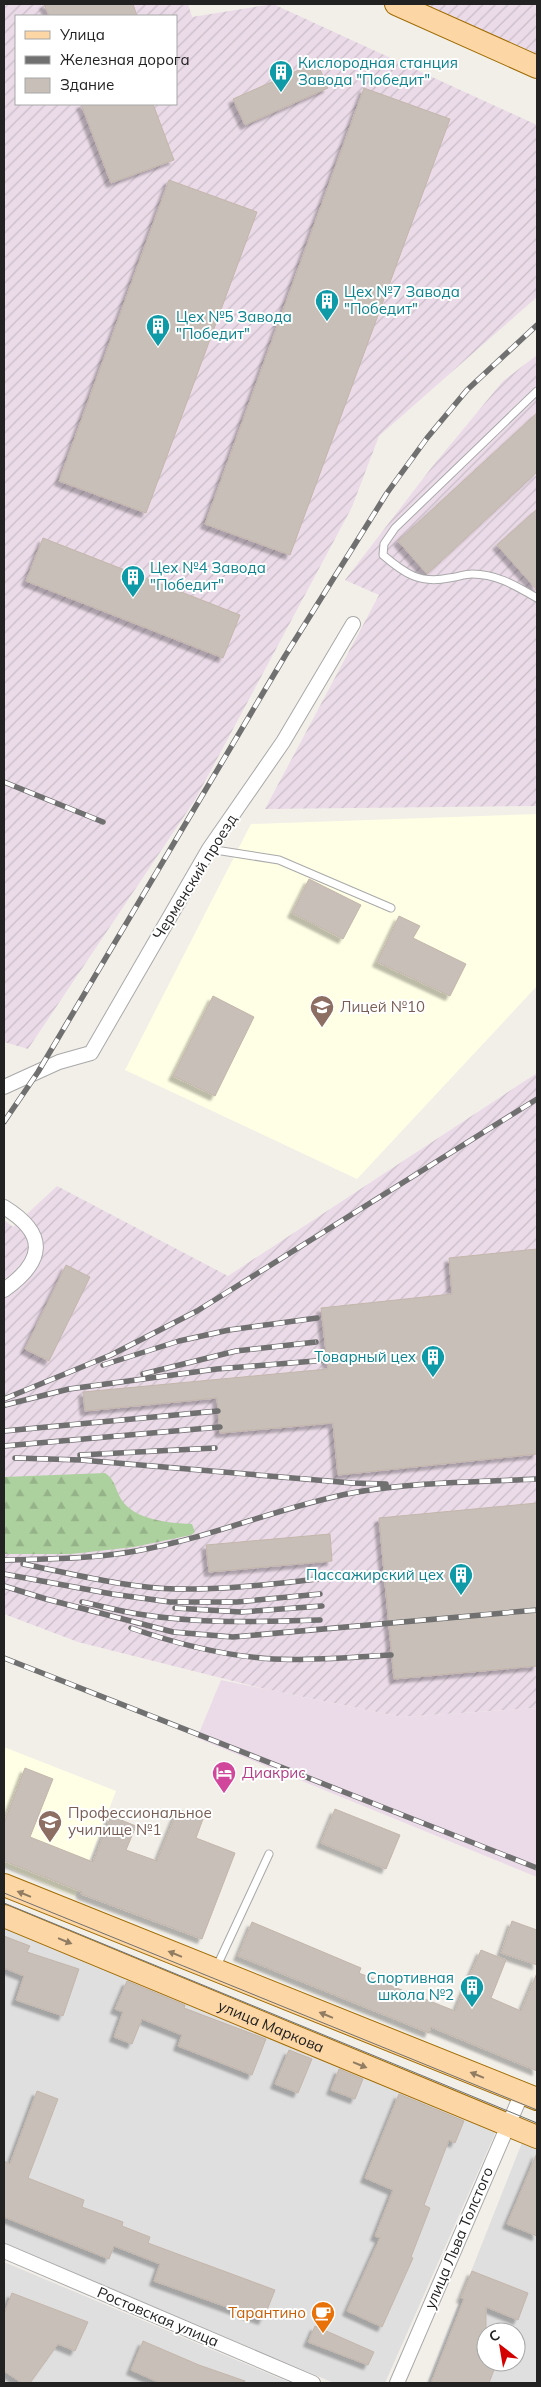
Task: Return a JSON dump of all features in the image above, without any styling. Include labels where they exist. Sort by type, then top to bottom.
[{"type":"main road","points":[[396,4],[537,67]]},
{"type":"main road","name":"улица Маркова","points":[[4,1886],[530,2096]]},
{"type":"main road","name":"улица Маркова","points":[[4,1916],[537,2138]]},
{"type":"street","name":"Черменский проезд","points":[[4,1087],[59,1062],[90,1053],[209,849],[283,742],[353,624]]},
{"type":"street","points":[[4,1207],[22,1218],[37,1240],[35,1255],[27,1272],[4,1290]]},
{"type":"street","name":"улица Льва Толстого","points":[[397,2383],[508,2126],[530,2096]]},
{"type":"street","name":"Ростовская улица","points":[[4,2251],[313,2383]]},
{"type":"lane","points":[[537,391],[395,528],[384,544],[383,554],[395,566],[414,577],[431,581],[470,574],[492,576],[512,584],[537,598]]},
{"type":"lane","points":[[209,849],[279,860],[391,908]]},
{"type":"lane","points":[[215,1970],[269,1854]]},
{"type":"shaded area","points":[[4,4],[188,4],[192,17],[273,4],[537,125],[537,297],[379,436],[352,507],[195,800],[28,1049],[4,1042]]},
{"type":"shaded area","points":[[425,4],[537,4],[537,54],[453,17]]},
{"type":"shaded area","points":[[537,355],[537,806],[265,809],[379,595],[345,580],[432,467],[503,381]]},
{"type":"shaded area","name":"Лицей №10","points":[[537,814],[537,986],[357,1179],[125,1070],[251,824]]},
{"type":"shaded area","points":[[537,1073],[537,1708],[401,1717],[265,1689],[78,1642],[4,1614],[4,1220],[13,1227],[57,1186],[228,1276]]},
{"type":"shaded area","points":[[221,1680],[401,1717],[537,1708],[537,1877],[197,1738]]},
{"type":"shaded area","name":"Профессиональное училище №1","points":[[4,1747],[116,1791],[75,1897],[4,1866]]},
{"type":"shaded area","points":[[4,1926],[497,2129],[385,2383],[334,2383],[4,2243]]},
{"type":"shaded area","points":[[523,2140],[537,2146],[537,2383],[427,2383]]},
{"type":"shaded area","points":[[4,2262],[291,2383],[4,2383]]},
{"type":"green space","points":[[105,1473],[113,1481],[121,1499],[134,1512],[153,1519],[192,1524],[195,1532],[191,1535],[134,1547],[71,1554],[4,1554],[4,1477]]},
{"type":"building","points":[[44,4],[133,4],[137,15],[49,15]]},
{"type":"building","name":"Кислородная станция Завода \"Победит\"","points":[[317,62],[328,88],[245,125],[233,99]]},
{"type":"building","name":"Цех №7 Завода \"Победит\"","points":[[364,88],[450,119],[290,555],[205,524]]},
{"type":"building","points":[[81,105],[153,105],[174,160],[111,183]]},
{"type":"building","name":"Цех №5 Завода \"Победит\"","points":[[169,180],[257,212],[146,513],[59,481]]},
{"type":"building","points":[[537,413],[537,472],[427,574],[398,541]]},
{"type":"building","points":[[537,509],[537,590],[497,545]]},
{"type":"building","name":"Цех №4 Завода \"Победит\"","points":[[43,538],[240,615],[223,658],[26,581]]},
{"type":"building","points":[[309,879],[361,905],[343,939],[292,913]]},
{"type":"building","points":[[399,916],[420,926],[413,938],[466,964],[450,996],[377,962]]},
{"type":"building","points":[[213,996],[254,1017],[215,1096],[173,1076]]},
{"type":"building","name":"Товарный цех","points":[[537,1249],[537,1454],[338,1475],[333,1423],[220,1433],[217,1398],[85,1411],[83,1392],[328,1369],[321,1308],[452,1294],[449,1258]]},
{"type":"building","points":[[66,1265],[90,1277],[49,1361],[25,1349]]},
{"type":"building","name":"Пассажирский цех","points":[[537,1503],[537,1666],[394,1679],[379,1518]]},
{"type":"building","points":[[330,1534],[332,1561],[209,1572],[206,1545]]},
{"type":"building","points":[[25,1768],[53,1779],[30,1837],[93,1862],[111,1816],[136,1826],[126,1850],[157,1861],[178,1809],[203,1819],[196,1838],[235,1853],[202,1939],[81,1894],[82,1892],[4,1861],[4,1823]]},
{"type":"building","points":[[335,1809],[400,1835],[386,1869],[321,1843]]},
{"type":"building","points":[[512,1921],[537,1930],[537,1965],[501,1953]]},
{"type":"building","points":[[252,1922],[361,1968],[359,1973],[455,2011],[481,1950],[506,1960],[491,1998],[521,2011],[537,1973],[537,2071],[431,2027],[429,2033],[238,1956]]},
{"type":"building","points":[[4,1936],[30,1946],[27,1952],[79,1969],[63,2016],[16,2000],[24,1976],[4,1968]]},
{"type":"building","points":[[127,1981],[185,2005],[184,2008],[266,2039],[252,2075],[178,2046],[182,2035],[142,2019],[132,2044],[114,2037],[123,2012],[115,2009]]},
{"type":"building","points":[[289,2050],[312,2059],[298,2093],[275,2084]]},
{"type":"building","points":[[339,2069],[363,2079],[355,2099],[331,2090]]},
{"type":"building","points":[[37,2091],[58,2099],[28,2178],[84,2200],[82,2207],[123,2222],[122,2226],[150,2237],[148,2243],[275,2290],[263,2320],[154,2281],[160,2264],[114,2246],[109,2259],[4,2217],[4,2161],[10,2164]]},
{"type":"building","points":[[399,2094],[464,2121],[455,2143],[449,2140],[424,2205],[430,2208],[411,2257],[413,2258],[382,2327],[347,2311],[380,2238],[375,2236],[393,2190],[365,2178]]},
{"type":"building","points":[[537,2153],[537,2236],[507,2224]]},
{"type":"building","points":[[472,2271],[528,2293],[518,2320],[486,2307],[486,2322],[476,2322],[476,2372],[493,2372],[489,2383],[431,2383],[464,2299],[461,2298]]},
{"type":"building","points":[[12,2293],[88,2322],[75,2351],[58,2344],[30,2383],[22,2383],[4,2371],[4,2314]]},
{"type":"building","name":"Тарантино","points":[[315,2326],[374,2352],[368,2365],[308,2342]]},
{"type":"building","points":[[143,2341],[199,2365],[245,2381],[244,2383],[160,2383],[131,2370]]},
{"type":"tram line","points":[[4,1893],[537,2110]]},
{"type":"tram line","points":[[4,1903],[537,2123]]},
{"type":"railway","points":[[4,1122],[38,1072],[285,656],[387,493],[427,438],[467,390],[537,325]]},
{"type":"railway","points":[[4,782],[103,822]]},
{"type":"railway","points":[[4,1399],[111,1355],[197,1311],[537,1099]]},
{"type":"railway","points":[[103,1365],[179,1341],[229,1330],[317,1318]]},
{"type":"railway","points":[[143,1374],[236,1351],[316,1342]]},
{"type":"railway","points":[[5,1405],[69,1389],[217,1369],[327,1360]]},
{"type":"railway","points":[[4,1431],[218,1411]]},
{"type":"railway","points":[[4,1446],[220,1427]]},
{"type":"railway","points":[[80,1455],[215,1448]]},
{"type":"railway","points":[[15,1458],[81,1460],[352,1483],[386,1484]]},
{"type":"railway","points":[[4,1560],[86,1557],[136,1551],[191,1538],[298,1506],[375,1489],[444,1483],[537,1479]]},
{"type":"railway","points":[[23,1564],[100,1580],[177,1589],[230,1588],[318,1579]]},
{"type":"railway","points":[[4,1574],[112,1594],[170,1602],[237,1602],[320,1594]]},
{"type":"railway","points":[[4,1586],[46,1599],[173,1632],[233,1637],[537,1610]]},
{"type":"railway","points":[[82,1602],[131,1613],[206,1621],[320,1620]]},
{"type":"railway","points":[[175,1608],[241,1612],[322,1606]]},
{"type":"railway","points":[[131,1628],[201,1648],[273,1659],[302,1660],[391,1655]]},
{"type":"railway","points":[[4,1658],[537,1868]]},
{"type":"place","name":"Кислородная станция Завода \"Победит\"","points":[[281,93]]},
{"type":"place","name":"Цех №7 Завода \"Победит\"","points":[[327,322]]},
{"type":"place","name":"Цех №5 Завода \"Победит\"","points":[[158,347]]},
{"type":"place","name":"Цех №4 Завода \"Победит\"","points":[[133,598]]},
{"type":"place","name":"Лицей №10","points":[[322,1028]]},
{"type":"place","name":"Товарный цех","points":[[433,1378]]},
{"type":"place","name":"Пассажирский цех","points":[[461,1596]]},
{"type":"place","name":"Диакрис","points":[[224,1794]]},
{"type":"place","name":"Профессиональное училище №1","points":[[50,1843]]},
{"type":"place","name":"Спортивная школа №2","points":[[472,2008]]},
{"type":"place","name":"Тарантино","points":[[323,2334]]}]
